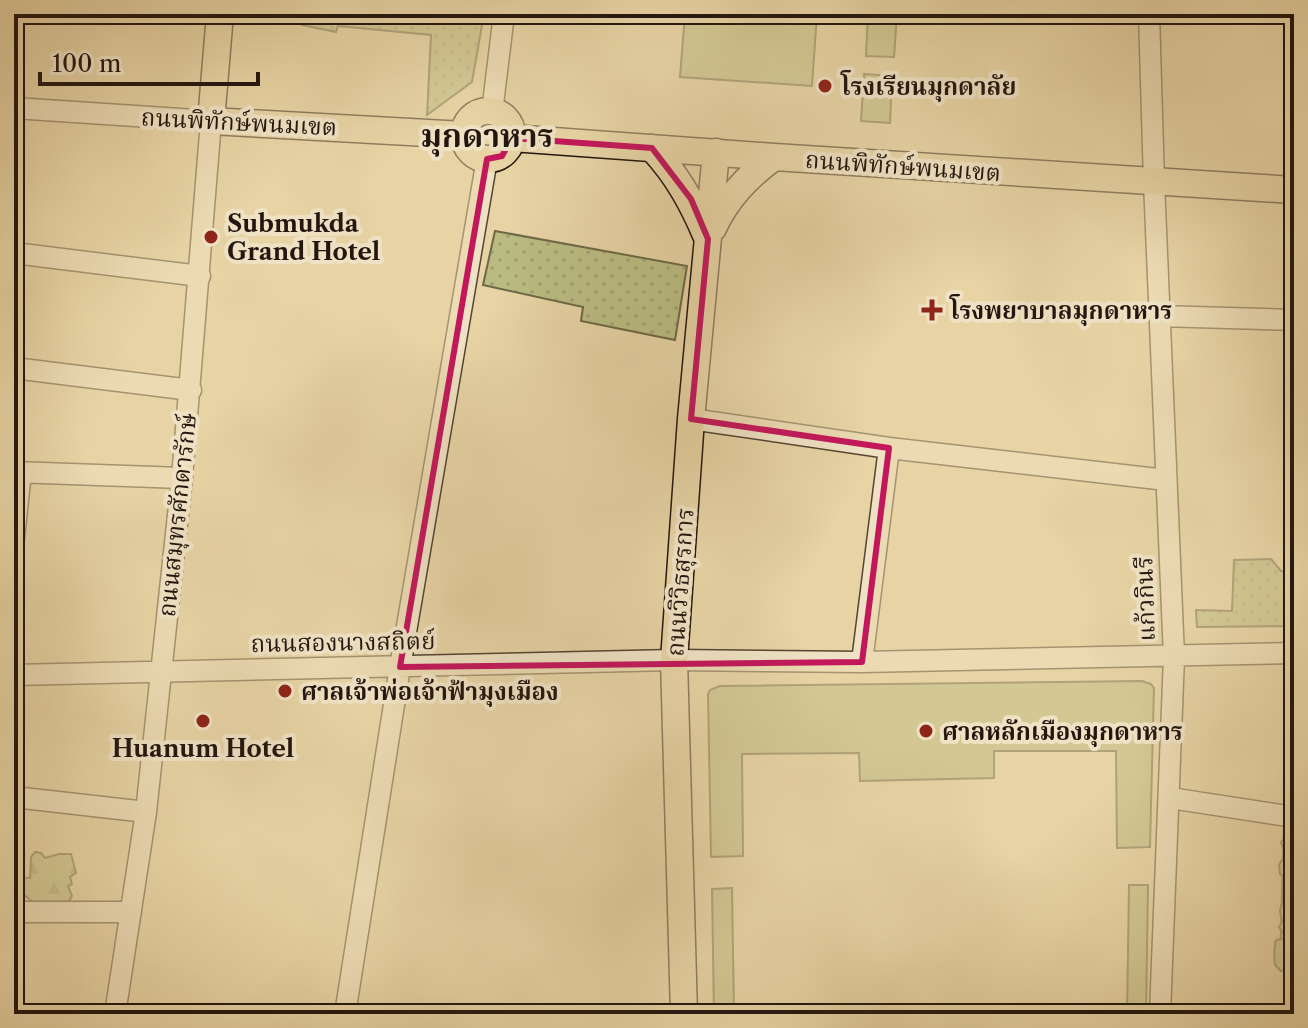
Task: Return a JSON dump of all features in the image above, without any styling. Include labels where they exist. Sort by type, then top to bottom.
[{"type":"main road","name":"ถนนสมุทรศักดารักษ์","points":[[211,121],[220,14]]},
{"type":"main road","points":[[492,112],[504,117],[510,124],[512,138],[502,156],[487,159],[475,156],[469,150],[464,135],[467,123],[474,115],[492,112]]},
{"type":"main road","name":"ถนนพิทักษ์พนมเขต","points":[[211,121],[464,135]]},
{"type":"main road","name":"ถนนพิทักษ์พนมเขต","points":[[512,138],[1294,190]]},
{"type":"main road","points":[[652,148],[670,167],[691,199],[708,239]]},
{"type":"main road","name":"ถนนวิวิธสุรการ","points":[[684,1014],[674,660],[691,419],[716,152]]},
{"type":"main road","points":[[708,239],[723,206],[749,176],[774,157]]},
{"type":"street","points":[[492,112],[504,14]]},
{"type":"street","name":"แก้วกินรี","points":[[1149,14],[1174,657],[1160,1014]]},
{"type":"street","name":"ถนนพิทักษ์พนมเขต","points":[[14,108],[211,121]]},
{"type":"street","name":"ถนนสมุทรศักดารักษ์","points":[[115,1014],[146,812],[182,478],[211,121]]},
{"type":"street","points":[[345,1014],[400,667],[487,159]]},
{"type":"street","points":[[14,253],[200,276]]},
{"type":"street","points":[[1159,316],[1294,320]]},
{"type":"street","points":[[14,368],[191,390]]},
{"type":"street","points":[[691,419],[889,448],[1166,480]]},
{"type":"street","points":[[862,662],[889,448]]},
{"type":"street","points":[[14,538],[17,472],[182,478]]},
{"type":"street","name":"ถนนสองนางสถิตย์","points":[[14,675],[674,660],[862,662],[1294,653]]},
{"type":"street","points":[[14,797],[146,812]]},
{"type":"street","points":[[1170,798],[1294,817]]},
{"type":"street","points":[[14,912],[131,912]]},
{"type":"highlighted area","points":[[512,138],[652,148],[691,199],[708,239],[691,419],[889,448],[862,662],[400,667],[487,159],[502,156]]},
{"type":"green space","points":[[303,14],[484,14],[472,82],[427,115],[431,35],[338,26],[336,32],[302,25]]},
{"type":"green space","points":[[685,14],[817,14],[812,86],[680,77]]},
{"type":"green space","points":[[868,14],[897,14],[894,57],[866,56]]},
{"type":"green space","points":[[864,74],[892,76],[890,123],[861,121]]},
{"type":"green space","points":[[495,231],[687,266],[675,340],[581,321],[583,307],[483,285]]},
{"type":"green space","points":[[1271,559],[1281,571],[1294,571],[1294,626],[1197,627],[1196,610],[1232,611],[1234,560]]},
{"type":"green space","points":[[1142,681],[1154,688],[1150,847],[1117,848],[1116,751],[994,751],[994,778],[860,781],[859,753],[742,754],[743,856],[711,857],[710,690],[720,686]]},
{"type":"green space","points":[[1284,824],[1294,825],[1294,968],[1280,965]]},
{"type":"green space","points":[[1290,833],[1294,834],[1294,878],[1291,880],[1280,874],[1279,865],[1285,855],[1281,842]]},
{"type":"green space","points":[[35,852],[45,858],[71,854],[76,873],[70,877],[72,884],[68,886],[72,896],[63,905],[36,905],[21,892],[14,896],[14,877],[30,878],[31,857]]},
{"type":"green space","points":[[1129,885],[1148,885],[1146,1014],[1127,1014]]},
{"type":"green space","points":[[732,888],[734,1014],[714,1014],[712,889]]},
{"type":"green space","points":[[1284,895],[1290,895],[1294,907],[1294,949],[1290,945],[1287,969],[1281,971],[1275,965],[1274,952],[1276,940],[1286,938],[1279,927]]},
{"type":"place","name":"โรงเรียนมุกดาลัย","points":[[825,86]]},
{"type":"place","name":"Submukda Grand Hotel","points":[[211,237]]},
{"type":"place","name":"โรงพยาบาลมุกดาหาร","points":[[932,310]]},
{"type":"place","name":"ศาลเจ้าพ่อเจ้าฟ้ามุงเมือง","points":[[285,691]]},
{"type":"place","name":"Huanum Hotel","points":[[203,721]]},
{"type":"place","name":"ศาลหลักเมืองมุกดาหาร","points":[[926,731]]},
{"type":"district","name":"มุกดาหาร","points":[[487,135]]}]
